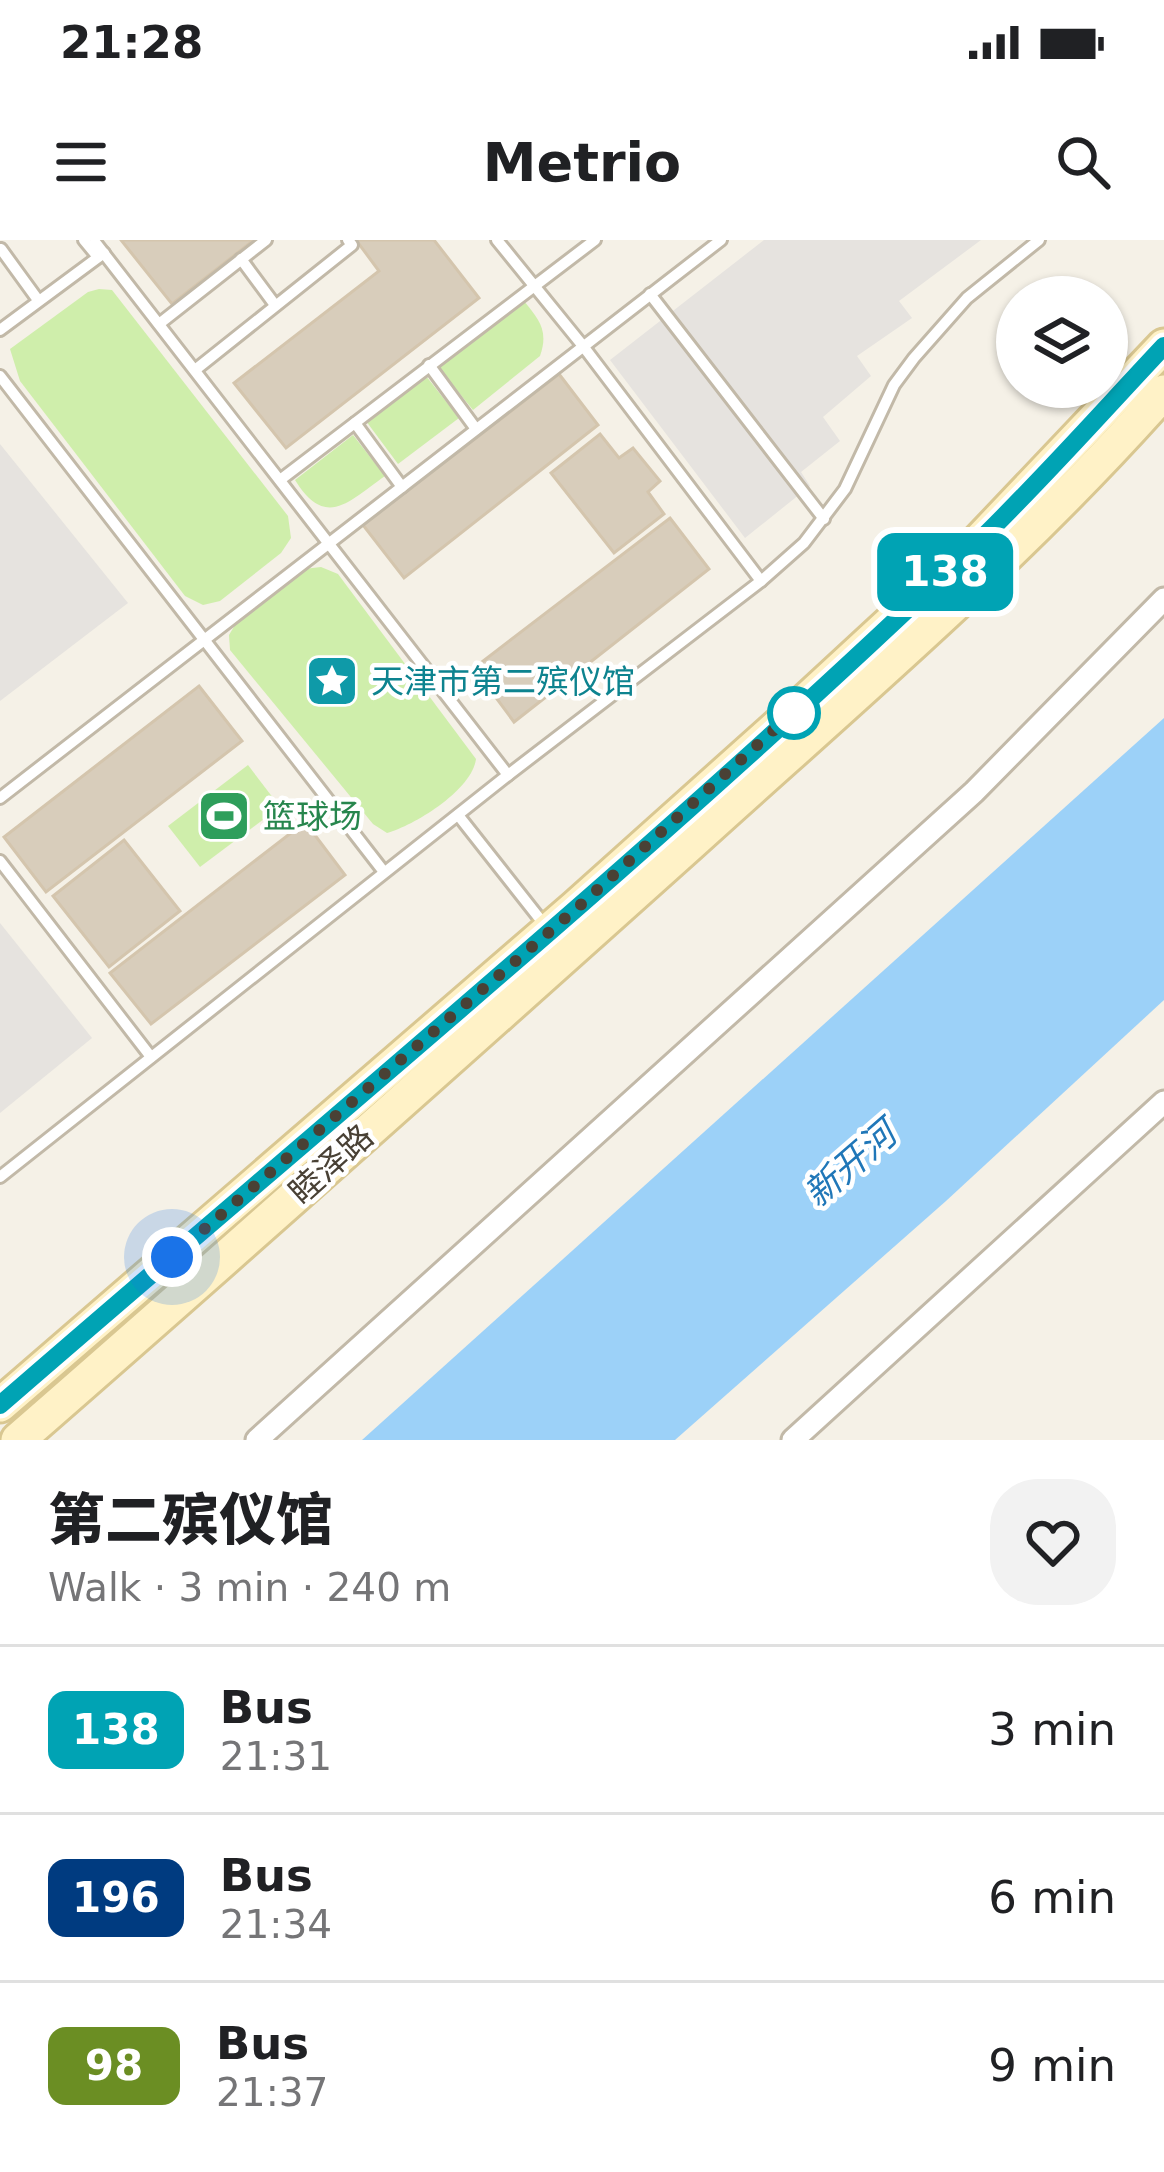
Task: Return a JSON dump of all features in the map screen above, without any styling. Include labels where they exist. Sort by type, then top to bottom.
[{"type":"street","name":"睦泽路","points":[[18,1440],[558,943],[979,541],[1164,346]]},
{"type":"street","name":"睦泽路","points":[[0,1405],[558,943],[958,602],[1164,392]]},
{"type":"street","points":[[257,1440],[974,792],[1164,599]]},
{"type":"street","points":[[794,1440],[1164,1102]]},
{"type":"lane","points":[[13,240],[0,249],[38,300]]},
{"type":"lane","points":[[159,323],[266,240]]},
{"type":"lane","points":[[194,370],[352,245],[348,240]]},
{"type":"lane","points":[[496,240],[584,346],[760,581]]},
{"type":"lane","points":[[280,480],[595,240]]},
{"type":"lane","points":[[0,798],[721,240]]},
{"type":"lane","points":[[0,1178],[804,543],[845,489],[894,385],[914,358],[967,298],[1040,240]]},
{"type":"lane","points":[[91,242],[159,323],[508,775]]},
{"type":"lane","points":[[0,330],[101,255]]},
{"type":"lane","points":[[241,259],[275,305]]},
{"type":"lane","points":[[650,294],[824,519]]},
{"type":"lane","points":[[429,365],[476,429]]},
{"type":"lane","points":[[0,376],[384,872]]},
{"type":"lane","points":[[355,423],[401,487]]},
{"type":"lane","points":[[458,815],[558,943]]},
{"type":"lane","points":[[0,861],[151,1057]]},
{"type":"green space","points":[[112,290],[288,516],[291,538],[281,553],[220,601],[203,605],[185,596],[20,381],[10,349],[88,292]]},
{"type":"green space","points":[[523,300],[541,326],[540,356],[473,410],[437,366]]},
{"type":"green space","points":[[426,376],[459,418],[398,464],[366,421]]},
{"type":"green space","points":[[353,435],[385,476],[338,506],[317,504],[295,480]]},
{"type":"green space","points":[[321,567],[338,574],[476,759],[453,794],[387,833],[373,824],[230,650],[229,635],[235,625],[304,569]]},
{"type":"green space","name":"篮球场","points":[[248,765],[280,807],[200,867],[168,826]]},
{"type":"shaded area","points":[[764,240],[981,240],[899,301],[912,318],[857,356],[871,376],[823,417],[840,441],[801,472],[810,486],[745,538],[610,360]]},
{"type":"shaded area","points":[[0,444],[128,603],[0,701]]},
{"type":"shaded area","points":[[0,923],[92,1038],[0,1113]]},
{"type":"water","name":"新开河","points":[[1164,718],[1164,1000],[946,1201],[675,1440],[362,1440]]},
{"type":"building","points":[[121,240],[254,240],[172,304]]},
{"type":"building","points":[[356,240],[434,240],[479,298],[286,448],[234,383],[379,271]]},
{"type":"building","points":[[559,374],[598,425],[404,578],[363,525]]},
{"type":"building","points":[[600,434],[619,458],[633,448],[660,481],[648,492],[664,514],[614,553],[551,473]]},
{"type":"building","points":[[670,518],[709,569],[514,722],[474,668]]},
{"type":"building","points":[[199,686],[242,741],[46,892],[4,837]]},
{"type":"building","points":[[305,822],[345,875],[151,1024],[110,973]]},
{"type":"building","points":[[124,840],[180,911],[109,967],[53,896]]},
{"type":"bus line","name":"138","points":[[0,1405],[577,908],[855,657],[979,541],[1164,346]]},
{"type":"place","name":"天津市第二殡仪馆","points":[[332,681]]},
{"type":"place","name":"篮球场","points":[[224,816]]},
{"type":"route","points":[[172,1257],[577,908],[797,709],[794,713]]}]
